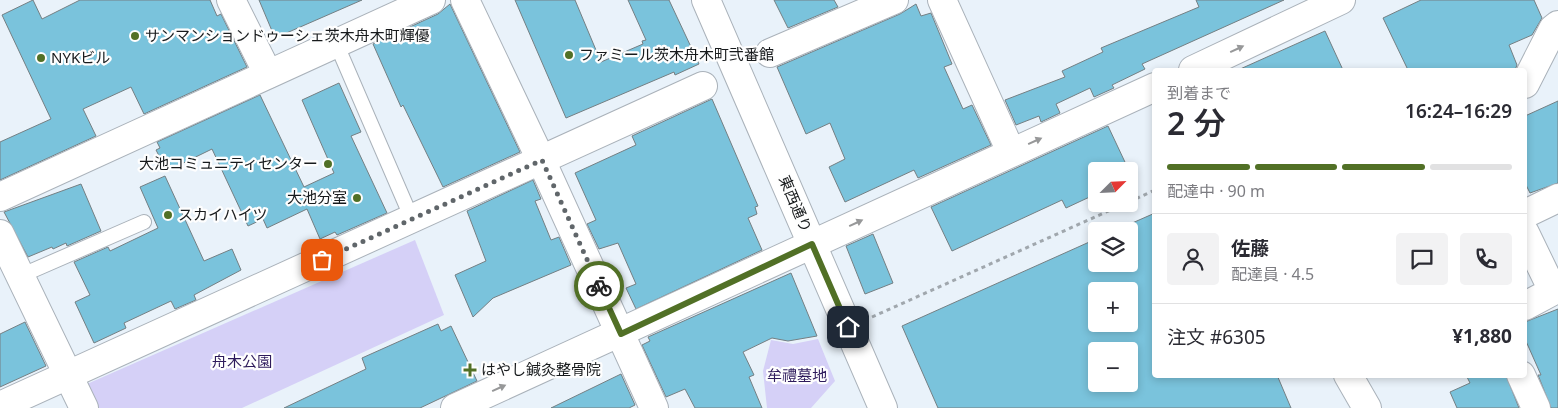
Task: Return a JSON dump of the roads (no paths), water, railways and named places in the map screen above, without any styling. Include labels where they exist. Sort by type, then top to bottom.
[{"type":"street","points":[[231,0],[268,74]]},
{"type":"street","points":[[0,197],[431,0]]},
{"type":"street","points":[[465,0],[542,160],[654,408]]},
{"type":"street","name":"東西通り","points":[[706,0],[883,408]]},
{"type":"street","points":[[770,53],[894,0]]},
{"type":"street","points":[[942,0],[1011,152]]},
{"type":"street","points":[[1202,68],[1330,2]]},
{"type":"street","points":[[1527,80],[1553,29],[1558,25]]},
{"type":"street","points":[[0,406],[703,86]]},
{"type":"street","points":[[455,408],[621,334],[1152,88]]},
{"type":"street","points":[[1527,216],[1558,198]]},
{"type":"street","points":[[1527,220],[1555,295],[1527,305]]},
{"type":"street","points":[[2,244],[70,375],[84,408]]},
{"type":"street","points":[[1350,378],[1367,408]]},
{"type":"street","points":[[1522,378],[1536,408]]},
{"type":"lane","points":[[336,43],[412,219]]},
{"type":"lane","points":[[20,276],[144,222]]},
{"type":"place","name":"サンマンションドゥーシェ茨木舟木町輝優","points":[[135,36]]},
{"type":"place","name":"ファミール茨木舟木町弐番館","points":[[569,55]]},
{"type":"place","name":"NYKビル","points":[[41,58]]},
{"type":"place","name":"大池コミュニティセンター","points":[[328,164]]},
{"type":"place","name":"大池分室","points":[[357,198]]},
{"type":"place","name":"スカイハイツ","points":[[168,215]]},
{"type":"place","name":"はやし鍼灸整骨院","points":[[470,370]]},
{"type":"park label","name":"舟木公園","points":[[242,362]]},
{"type":"park label","name":"牟禮墓地","points":[[797,376]]}]
